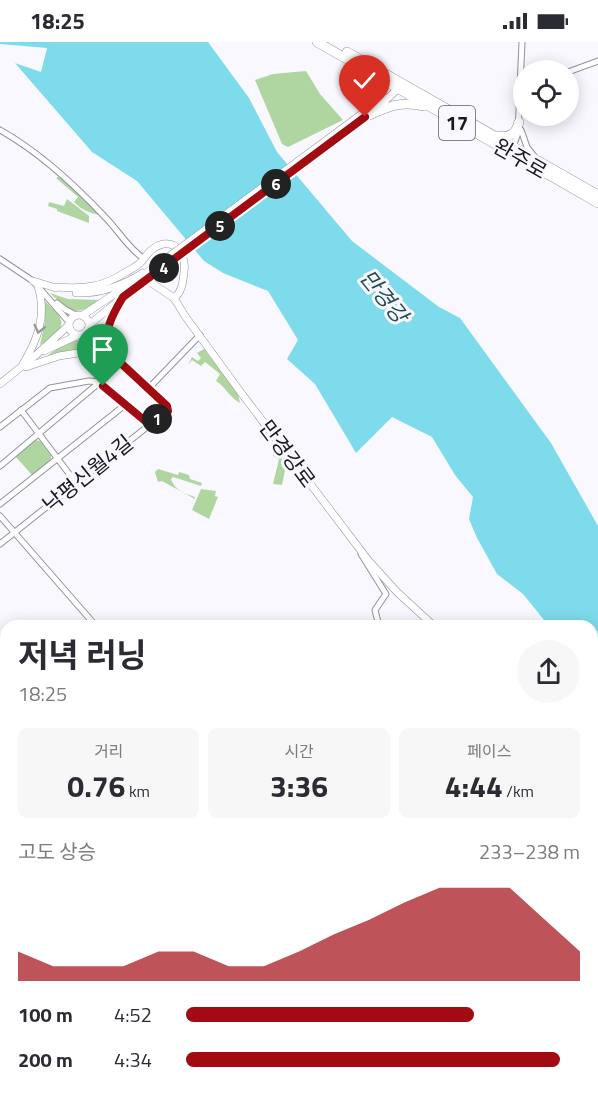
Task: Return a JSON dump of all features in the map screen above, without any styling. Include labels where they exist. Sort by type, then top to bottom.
[{"type":"main road","name":"완주로","points":[[317,42],[374,75],[495,136],[511,150],[598,203]]},
{"type":"main road","name":"완주로","points":[[329,42],[430,108],[598,195]]},
{"type":"main road","points":[[359,120],[390,106],[403,103],[430,108]]},
{"type":"main road","points":[[495,136],[513,135],[518,126]]},
{"type":"street","points":[[522,42],[522,60]]},
{"type":"street","points":[[579,68],[598,61]]},
{"type":"street","points":[[374,75],[379,81],[383,98]]},
{"type":"street","points":[[359,120],[399,86]]},
{"type":"street","points":[[0,384],[36,356],[80,315],[147,274],[359,120],[399,86]]},
{"type":"street","points":[[511,150],[519,126]]},
{"type":"street","points":[[520,126],[527,147],[541,164]]},
{"type":"street","points":[[0,130],[46,162],[95,207],[143,259],[147,274]]},
{"type":"street","points":[[116,278],[161,244],[173,245],[180,251],[185,261],[184,277],[180,290],[174,298]]},
{"type":"street","points":[[0,259],[45,289],[61,306],[80,315],[90,325]]},
{"type":"street","points":[[36,284],[90,288],[116,278],[147,274]]},
{"type":"street","points":[[55,287],[71,293],[100,292],[147,274]]},
{"type":"street","points":[[36,356],[80,335],[147,274]]},
{"type":"street","name":"만경강로","points":[[147,274],[174,298],[242,394],[356,545],[391,586],[428,620]]},
{"type":"street","points":[[36,284],[69,324],[71,332],[80,335]]},
{"type":"street","points":[[21,368],[36,343],[40,327],[42,306],[36,284]]},
{"type":"street","points":[[21,368],[59,356],[107,350],[109,323],[123,297]]},
{"type":"street","name":"낙평신월4길","points":[[90,325],[107,350]]},
{"type":"street","name":"낙평신월4길","points":[[0,544],[168,411],[107,350],[93,339],[80,335]]},
{"type":"street","points":[[148,389],[200,335]]},
{"type":"street","points":[[0,427],[50,388],[89,381],[100,382],[150,425]]},
{"type":"street","points":[[0,466],[100,382]]},
{"type":"street","points":[[0,504],[125,405]]},
{"type":"street","points":[[21,410],[76,483]]},
{"type":"street","points":[[0,516],[91,620]]},
{"type":"street","points":[[356,545],[371,574],[386,594],[375,610],[378,620]]},
{"type":"green space","points":[[306,71],[320,94],[343,120],[288,147],[282,144],[255,80],[273,74]]},
{"type":"green space","points":[[59,177],[100,215],[86,211],[77,205],[74,202],[78,197],[56,178]]},
{"type":"green space","points":[[67,199],[89,216],[89,223],[48,206],[49,202],[64,206]]},
{"type":"green space","points":[[50,293],[68,299],[100,300],[78,311],[63,305]]},
{"type":"green space","points":[[45,301],[59,316],[61,324],[56,333],[40,345],[45,321]]},
{"type":"green space","points":[[79,340],[89,342],[96,348],[48,355],[67,342]]},
{"type":"green space","points":[[204,349],[238,394],[240,403],[216,381],[220,374],[205,362],[201,366],[192,360],[188,365],[192,357],[198,361],[201,358],[197,353]]},
{"type":"green space","points":[[35,440],[40,441],[51,455],[51,460],[32,475],[15,456]]},
{"type":"green space","points":[[274,446],[286,465],[282,485],[273,484],[279,459],[273,456]]},
{"type":"green space","points":[[158,469],[178,475],[179,472],[189,475],[190,479],[202,483],[201,486],[173,477],[171,479],[173,483],[184,493],[162,481],[158,482],[155,472]]},
{"type":"green space","points":[[201,489],[216,491],[215,496],[218,497],[209,519],[192,510]]},
{"type":"water","name":"만경강","points":[[0,42],[208,42],[249,98],[277,152],[352,241],[439,307],[460,318],[551,443],[598,526],[598,620],[544,620],[523,594],[497,574],[469,519],[473,497],[455,475],[432,437],[392,417],[356,453],[315,384],[287,359],[298,340],[268,291],[223,273],[204,261],[137,181],[92,152],[15,63],[41,72],[47,48],[0,44]]},
{"type":"route","points":[[103,386],[150,425],[168,411],[167,406],[110,353],[106,346],[109,323],[123,297],[365,117]]}]
